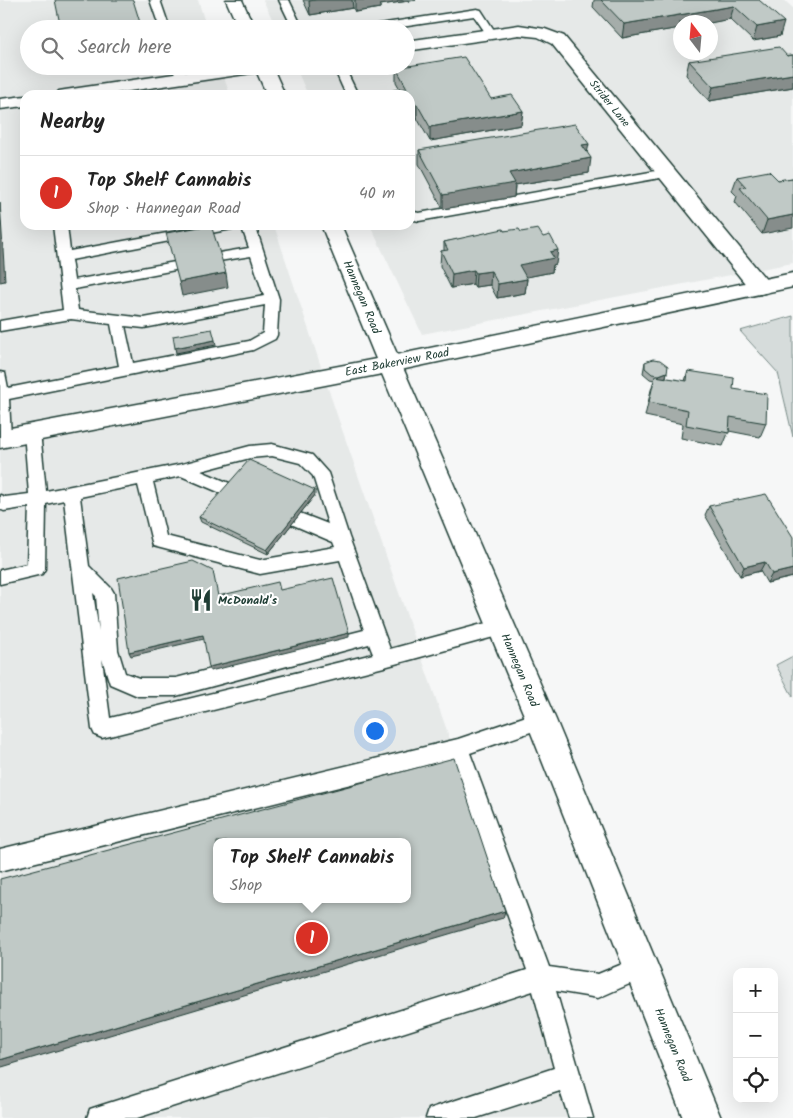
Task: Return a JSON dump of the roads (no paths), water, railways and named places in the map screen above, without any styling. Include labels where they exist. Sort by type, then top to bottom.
[{"type":"street","points":[[234,0],[243,20]]},
{"type":"street","name":"Strider Lane","points":[[415,45],[519,30],[549,34],[558,40],[760,287]]},
{"type":"street","points":[[91,90],[164,75]]},
{"type":"street","points":[[268,75],[274,90]]},
{"type":"street","points":[[0,104],[20,102]]},
{"type":"street","name":"Hannegan Road","points":[[333,230],[502,627],[702,1118]]},
{"type":"street","name":"East Bakerview Road","points":[[2,439],[391,364],[793,280]]},
{"type":"lane","points":[[155,0],[162,20]]},
{"type":"lane","points":[[284,0],[294,20]]},
{"type":"lane","points":[[469,0],[491,33]]},
{"type":"lane","points":[[415,21],[477,12]]},
{"type":"lane","points":[[342,75],[350,90]]},
{"type":"lane","points":[[415,216],[431,216],[667,173]]},
{"type":"lane","points":[[60,230],[71,314]]},
{"type":"lane","points":[[63,257],[206,230]]},
{"type":"lane","points":[[1,394],[253,345],[270,335],[271,290],[250,230]]},
{"type":"lane","points":[[219,257],[257,251]]},
{"type":"lane","points":[[67,286],[175,266]]},
{"type":"lane","points":[[0,326],[71,314],[144,323],[272,299]]},
{"type":"lane","points":[[117,320],[127,370]]},
{"type":"lane","points":[[0,377],[2,439]]},
{"type":"lane","points":[[0,577],[36,569],[38,499],[32,432]]},
{"type":"lane","points":[[2,508],[182,470],[250,452],[287,452],[306,459],[320,473],[384,659]]},
{"type":"lane","points":[[182,470],[228,490]]},
{"type":"lane","points":[[144,477],[159,541],[260,567],[343,544]]},
{"type":"lane","points":[[71,492],[102,729],[384,659],[502,627]]},
{"type":"lane","points":[[297,518],[343,544]]},
{"type":"lane","points":[[81,569],[104,593],[109,650],[117,678],[138,687],[176,687],[376,635]]},
{"type":"lane","points":[[0,860],[458,748],[540,720]]},
{"type":"lane","points":[[458,748],[541,977],[581,1118]]},
{"type":"lane","points":[[99,1118],[541,977],[598,986],[642,967]]},
{"type":"lane","points":[[438,1118],[568,1076]]},
{"type":"place","name":"McDonald's","points":[[201,600]]},
{"type":"place","name":"Top Shelf Cannabis","points":[[312,938]]}]
